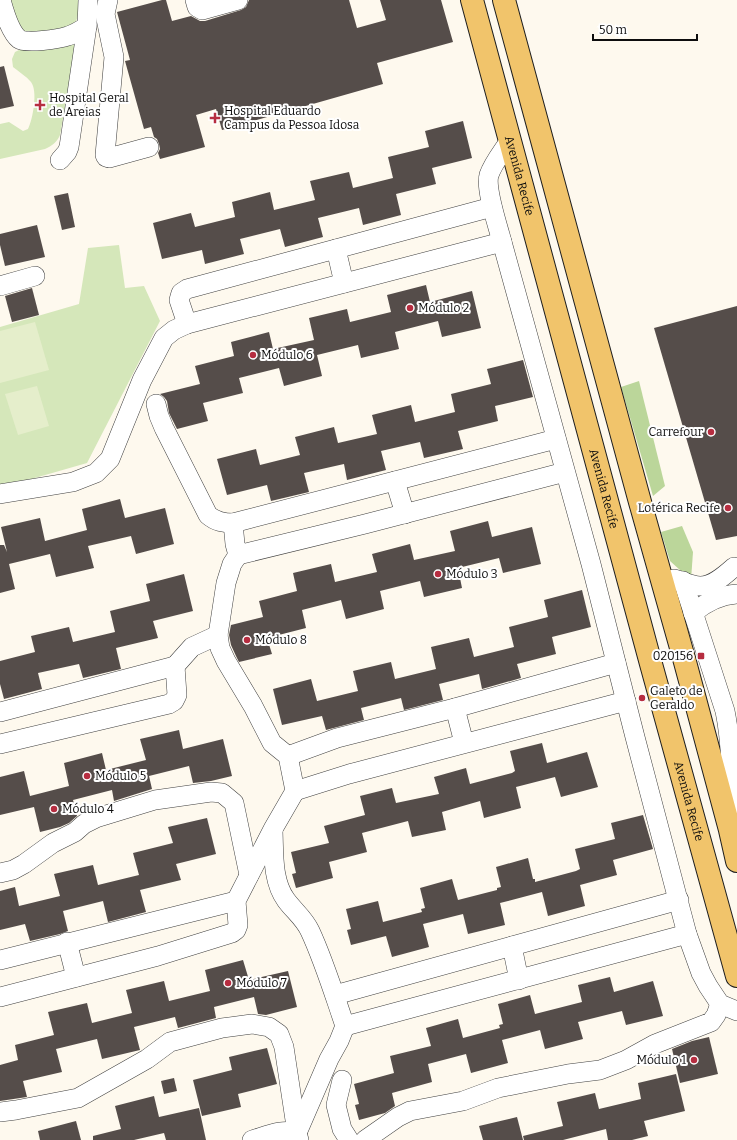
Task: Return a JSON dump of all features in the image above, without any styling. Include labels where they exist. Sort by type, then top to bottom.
[{"type":"main road","name":"Avenida Recife","points":[[472,0],[651,664],[737,976]]},
{"type":"main road","points":[[504,0],[638,495],[734,832],[737,861]]},
{"type":"main road","points":[[651,664],[667,689],[674,709],[715,852],[721,861],[728,865],[737,866]]},
{"type":"street","points":[[1,0],[5,14],[15,35],[21,40],[28,42],[66,37],[87,26]]},
{"type":"street","points":[[60,160],[67,152],[69,147],[87,26],[88,0]]},
{"type":"street","points":[[108,0],[105,14],[114,57],[105,155],[109,158],[149,147]]},
{"type":"street","points":[[195,0],[198,8],[202,10],[238,0]]},
{"type":"street","points":[[510,140],[489,175],[492,206],[591,564],[687,934],[701,973],[708,986],[720,1004],[737,1011]]},
{"type":"street","points":[[187,324],[179,300],[181,293],[187,289],[492,206]]},
{"type":"street","points":[[0,494],[73,482],[96,473],[110,459],[142,380],[164,338],[174,330],[187,324],[502,242]]},
{"type":"street","points":[[336,248],[344,283]]},
{"type":"street","points":[[0,286],[35,276]]},
{"type":"street","points":[[156,404],[164,428],[208,515],[214,520],[234,524],[556,439]]},
{"type":"street","points":[[296,791],[288,756],[272,743],[253,706],[226,662],[220,648],[218,635],[226,583],[232,564],[238,555],[405,514],[565,472]]},
{"type":"street","points":[[395,481],[405,514]]},
{"type":"street","points":[[234,524],[235,544],[238,555]]},
{"type":"street","points":[[661,575],[698,586],[704,586],[716,580],[734,567]]},
{"type":"street","points":[[682,581],[728,723],[734,832]]},
{"type":"street","points":[[693,613],[700,607],[717,598],[737,594]]},
{"type":"street","points":[[175,666],[177,695],[174,701],[169,704],[6,742],[3,712],[175,666],[192,647],[218,635]]},
{"type":"street","points":[[288,756],[337,738],[455,708],[616,663]]},
{"type":"street","points":[[0,997],[158,956],[232,933],[236,930],[238,925],[236,900],[273,829],[296,791],[349,774],[626,701]]},
{"type":"street","points":[[455,708],[464,743]]},
{"type":"street","points":[[0,873],[13,870],[24,864],[52,843],[75,832],[84,824],[96,818],[155,800],[211,792],[222,793],[234,803],[250,875]]},
{"type":"street","points":[[273,829],[276,874],[281,891],[286,900],[296,910],[308,927],[345,1026],[329,1059],[298,1136]]},
{"type":"street","points":[[0,960],[236,900]]},
{"type":"street","points":[[334,995],[679,900]]},
{"type":"street","points":[[345,1026],[366,1019],[519,980],[687,934]]},
{"type":"street","points":[[67,942],[76,977]]},
{"type":"street","points":[[512,946],[519,980]]},
{"type":"street","points":[[365,1140],[398,1117],[410,1112],[463,1101],[498,1088],[568,1074],[600,1070],[616,1065],[655,1044],[711,1022],[716,1016],[720,1004]]},
{"type":"street","points":[[0,1112],[78,1098],[147,1059],[170,1042],[222,1028],[252,1024],[269,1027],[279,1034],[284,1047],[298,1136]]},
{"type":"street","points":[[342,1080],[336,1104],[342,1129],[349,1140]]},
{"type":"street","points":[[252,1140],[291,1131],[298,1136]]},
{"type":"green space","points":[[6,0],[80,0],[79,12],[72,29],[25,34]]},
{"type":"green space","points":[[74,38],[76,47],[59,137],[54,144],[45,149],[0,159],[0,124],[9,122],[23,131],[28,129],[32,119],[34,105],[34,92],[31,82],[13,67],[12,59],[15,52],[25,47]]},
{"type":"green space","points":[[119,245],[125,288],[144,286],[160,321],[87,463],[0,488],[0,327],[79,304],[88,248]]},
{"type":"green space","points":[[35,322],[49,370],[0,383],[0,331]]},
{"type":"green space","points":[[639,381],[665,486],[653,496],[621,387]]},
{"type":"green space","points":[[37,386],[49,426],[18,435],[5,394]]},
{"type":"green space","points":[[682,526],[693,552],[691,580],[670,561],[661,532]]},
{"type":"building","name":"Hospital Eduardo Campus da Pessoa Idosa","points":[[166,0],[172,21],[191,16],[200,21],[205,21],[241,10],[246,7],[249,0],[349,0],[357,28],[386,20],[380,0],[441,0],[453,42],[377,63],[383,84],[222,130],[216,109],[196,115],[205,147],[160,159],[158,153],[160,149],[159,144],[157,139],[154,137],[151,127],[144,129],[125,61],[130,60],[117,12]]},
{"type":"building","name":"Hospital Geral de Areias","points":[[4,66],[14,106],[0,109],[0,67]]},
{"type":"building","points":[[463,121],[472,158],[432,168],[436,184],[396,194],[401,215],[363,225],[359,208],[318,218],[323,237],[285,247],[280,229],[240,239],[244,254],[205,264],[202,250],[162,259],[153,223],[191,213],[195,227],[235,217],[232,202],[270,192],[274,210],[315,200],[310,181],[349,172],[353,188],[393,178],[388,157],[429,147],[425,131]]},
{"type":"building","points":[[68,193],[75,227],[62,230],[54,196]]},
{"type":"building","points":[[37,225],[45,257],[5,266],[0,245],[0,234]]},
{"type":"building","points":[[426,285],[430,302],[472,291],[481,328],[442,337],[438,321],[395,332],[399,349],[361,358],[358,345],[317,355],[322,376],[284,386],[279,368],[239,378],[243,393],[203,403],[208,421],[177,429],[169,413],[167,401],[160,394],[200,384],[195,366],[234,356],[231,342],[269,332],[273,349],[314,340],[309,318],[347,309],[350,322],[391,312],[387,295]]},
{"type":"building","points":[[32,288],[39,315],[12,322],[5,296]]},
{"type":"building","name":"Carrefour","points":[[737,306],[737,536],[716,540],[654,328]]},
{"type":"building","points":[[523,360],[533,397],[495,406],[498,421],[458,431],[463,449],[424,458],[420,442],[381,451],[386,470],[347,480],[344,464],[304,473],[309,492],[271,501],[267,485],[227,495],[217,459],[256,449],[260,465],[300,455],[295,437],[334,427],[338,443],[377,434],[372,415],[411,405],[415,422],[455,412],[451,394],[491,384],[487,369]]},
{"type":"building","points":[[120,499],[125,518],[165,508],[174,544],[136,554],[131,536],[88,546],[94,568],[56,577],[50,554],[9,564],[15,589],[0,593],[0,545],[4,545],[7,552],[1,527],[40,518],[45,541],[87,530],[82,509]]},
{"type":"building","points":[[488,521],[492,537],[532,527],[541,564],[503,573],[499,558],[458,568],[462,588],[424,597],[420,581],[380,591],[384,609],[346,619],[341,600],[302,610],[306,628],[267,638],[272,654],[239,662],[231,645],[229,635],[231,625],[263,617],[259,601],[297,591],[293,573],[331,564],[335,582],[377,572],[372,554],[410,544],[414,560],[455,551],[450,531]]},
{"type":"building","points":[[184,574],[193,611],[153,621],[158,638],[116,648],[121,669],[83,678],[79,664],[38,673],[42,689],[4,699],[0,684],[0,661],[35,652],[31,636],[69,627],[73,642],[115,632],[110,611],[150,601],[146,584]]},
{"type":"building","points":[[582,590],[591,627],[552,637],[556,654],[517,664],[521,678],[482,689],[479,674],[439,684],[443,700],[404,710],[401,698],[361,708],[364,720],[326,730],[322,716],[282,725],[273,689],[311,679],[317,701],[358,691],[353,671],[391,662],[395,679],[436,669],[431,647],[469,638],[474,657],[514,647],[509,627],[548,617],[544,600]]},
{"type":"building","points":[[179,730],[183,749],[223,739],[232,776],[211,781],[193,783],[189,766],[149,776],[152,789],[114,801],[112,790],[73,800],[77,816],[69,823],[60,827],[40,832],[34,807],[0,815],[0,777],[24,771],[30,796],[69,786],[64,763],[102,753],[106,770],[146,760],[140,739]]},
{"type":"building","points":[[542,743],[547,763],[587,752],[598,787],[561,797],[555,777],[516,787],[521,808],[484,818],[480,801],[442,812],[446,830],[412,837],[408,821],[362,833],[367,852],[329,862],[333,878],[296,888],[292,874],[296,873],[291,852],[329,843],[324,826],[365,815],[360,796],[392,788],[396,803],[439,794],[434,777],[466,768],[470,784],[512,773],[515,771],[510,751]]},
{"type":"building","points":[[643,815],[653,849],[613,860],[617,875],[580,885],[585,906],[548,916],[542,892],[500,903],[505,925],[468,934],[463,914],[423,924],[429,947],[392,957],[386,936],[351,945],[347,930],[351,929],[346,909],[378,901],[383,922],[422,912],[421,909],[425,908],[420,888],[452,879],[458,900],[497,890],[497,888],[501,887],[496,867],[528,858],[535,882],[576,871],[580,869],[575,849],[615,839],[611,823]]},
{"type":"building","points":[[207,818],[216,854],[176,864],[181,880],[140,890],[146,912],[108,922],[103,901],[63,911],[68,931],[60,934],[30,941],[25,924],[0,930],[0,891],[15,887],[19,906],[60,896],[54,874],[93,865],[98,885],[139,875],[133,853],[173,843],[168,827]]},
{"type":"building","points":[[243,960],[249,980],[288,971],[297,1007],[266,1015],[258,1014],[254,997],[214,1007],[216,1018],[178,1028],[175,1017],[134,1027],[140,1050],[102,1059],[97,1039],[56,1049],[62,1072],[23,1081],[27,1097],[0,1101],[0,1065],[18,1060],[15,1045],[54,1035],[48,1012],[87,1003],[92,1023],[132,1013],[126,990],[164,981],[169,1001],[210,991],[205,970]]},
{"type":"building","points":[[610,977],[614,992],[653,981],[663,1016],[626,1025],[622,1011],[578,1022],[583,1039],[545,1049],[540,1030],[502,1040],[508,1063],[471,1073],[466,1054],[428,1064],[432,1082],[392,1093],[395,1106],[385,1113],[359,1120],[355,1105],[359,1104],[354,1084],[394,1073],[390,1056],[431,1046],[426,1028],[458,1019],[463,1038],[500,1028],[499,1025],[503,1024],[498,1004],[530,995],[535,1014],[582,1002],[578,985]]},
{"type":"building","name":"Módulo 1","points":[[709,1037],[718,1074],[680,1083],[672,1049],[692,1041]]},
{"type":"building","points":[[267,1048],[277,1084],[238,1094],[241,1107],[202,1116],[193,1080],[232,1070],[229,1057]]},
{"type":"building","points":[[676,1074],[685,1111],[644,1121],[648,1136],[632,1140],[608,1140],[606,1129],[563,1140],[524,1140],[523,1136],[563,1126],[557,1102],[595,1093],[599,1109],[641,1099],[638,1083]]},
{"type":"building","points":[[174,1078],[177,1091],[164,1094],[161,1081]]},
{"type":"building","points":[[154,1096],[159,1117],[199,1108],[206,1140],[166,1140],[164,1133],[134,1140],[93,1140],[93,1136],[121,1129],[115,1106]]},
{"type":"building","points":[[517,1117],[523,1140],[483,1140],[479,1126]]},
{"type":"building","points":[[76,1121],[81,1140],[40,1140],[38,1131]]},
{"type":"place","name":"Hospital Geral de Areias","points":[[40,105]]},
{"type":"place","name":"Hospital Eduardo Campus da Pessoa Idosa","points":[[215,118]]},
{"type":"place","name":"Módulo 2","points":[[410,308]]},
{"type":"place","name":"Módulo 6","points":[[253,355]]},
{"type":"place","name":"Carrefour","points":[[711,432]]},
{"type":"place","name":"Lotérica Recife","points":[[728,508]]},
{"type":"place","name":"Módulo 3","points":[[438,574]]},
{"type":"place","name":"Módulo 8","points":[[247,640]]},
{"type":"place","name":"020156","points":[[701,656]]},
{"type":"place","name":"Galeto de Geraldo","points":[[642,698]]},
{"type":"place","name":"Módulo 5","points":[[87,776]]},
{"type":"place","name":"Módulo 4","points":[[54,809]]},
{"type":"place","name":"Módulo 7","points":[[228,983]]},
{"type":"place","name":"Módulo 1","points":[[694,1060]]}]
